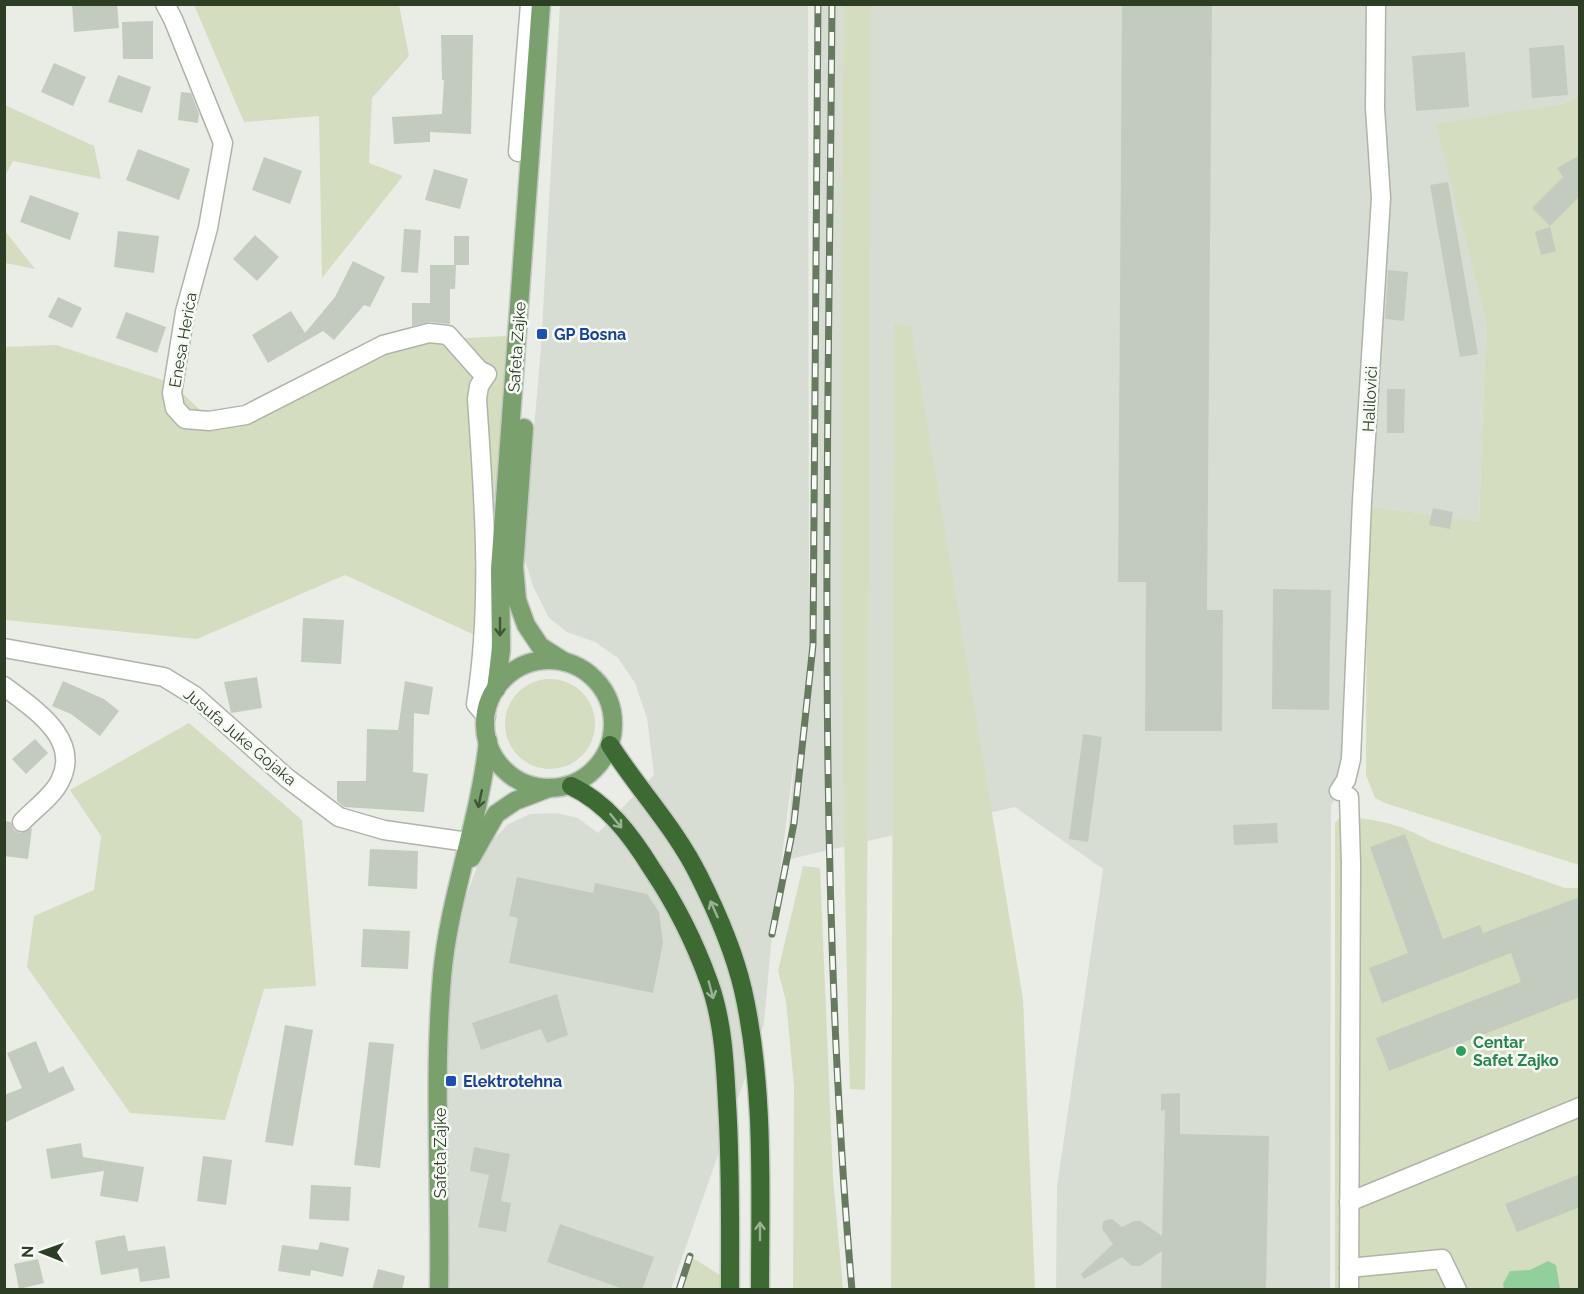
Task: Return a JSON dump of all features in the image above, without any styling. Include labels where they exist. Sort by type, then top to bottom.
[{"type":"highway","points":[[610,745],[686,852],[723,929],[739,974],[750,1036],[758,1124],[760,1290]]},
{"type":"highway","points":[[571,786],[590,795],[605,807],[641,851],[693,943],[710,983],[719,1022],[726,1071],[730,1158],[730,1290]]},
{"type":"main road","name":"Safeta Zajke","points":[[439,1290],[442,976],[450,925],[468,842],[480,802],[488,741],[486,716],[496,689],[501,650],[500,569],[541,4]]},
{"type":"main road","name":"Safeta Zajke","points":[[553,4],[514,567],[517,600],[526,625],[540,646],[565,662],[584,670],[600,684],[610,703],[613,724],[610,745]]},
{"type":"main road","name":"Safeta Zajke","points":[[496,689],[504,678],[526,664],[552,660],[565,662]]},
{"type":"main road","name":"Safeta Zajke","points":[[488,741],[497,759],[511,774],[522,782],[549,788]]},
{"type":"main road","points":[[571,786],[596,767],[610,745]]},
{"type":"main road","name":"Safeta Zajke","points":[[462,875],[496,814],[515,801],[549,788],[571,786]]},
{"type":"street","name":"Enesa Herića","points":[[165,4],[174,19],[223,143],[208,228],[185,312],[172,393],[175,408],[185,419],[209,421],[246,415],[383,345],[429,333],[448,335],[464,350],[479,370],[487,374]]},
{"type":"street","points":[[518,152],[530,4]]},
{"type":"street","name":"Halilovići","points":[[1349,1202],[1351,864],[1344,794],[1351,759],[1362,501],[1381,198],[1375,108],[1376,4]]},
{"type":"street","points":[[486,716],[476,704],[484,621],[485,505],[477,399],[480,386],[487,374],[515,380]]},
{"type":"street","name":"Jusufa Juke Gojaka","points":[[4,648],[164,677],[195,696],[287,778],[339,816],[384,830],[468,842]]},
{"type":"street","points":[[4,686],[58,732],[62,745],[64,764],[60,782],[22,822]]},
{"type":"street","points":[[1349,1290],[1349,1202],[1580,1107]]},
{"type":"street","points":[[1349,1268],[1442,1259],[1457,1290]]},
{"type":"shaded area","points":[[871,4],[865,1090],[850,1089],[846,953],[841,547],[842,276],[844,5]]},
{"type":"shaded area","points":[[194,5],[399,5],[409,56],[372,98],[369,163],[403,176],[322,278],[319,116],[244,122]]},
{"type":"shaded area","points":[[560,5],[808,5],[809,611],[822,5],[1579,5],[1579,95],[1561,104],[1437,125],[1486,322],[1479,521],[1367,506],[1346,780],[1331,806],[1330,1289],[1056,1289],[1057,1187],[1103,869],[1015,807],[786,860],[795,753],[772,934],[764,1024],[671,1289],[435,1290],[440,1018],[466,897],[479,861],[489,844],[507,825],[530,814],[557,813],[578,818],[598,833],[654,775],[647,718],[635,683],[618,658],[595,642],[567,632],[549,618],[533,586],[523,554],[541,348]]},
{"type":"shaded area","points":[[1579,95],[1579,865],[1385,803],[1375,798],[1366,775],[1367,506],[1479,521],[1486,322],[1436,124],[1561,104]]},
{"type":"shaded area","points":[[5,105],[94,146],[101,179],[13,161],[5,176]]},
{"type":"shaded area","points":[[5,231],[35,269],[5,263]]},
{"type":"shaded area","points":[[894,323],[911,327],[1023,999],[1035,1289],[891,1289]]},
{"type":"shaded area","points":[[507,336],[497,512],[494,644],[345,575],[197,639],[5,620],[5,347],[56,345],[172,383],[200,410],[251,413],[384,342]]},
{"type":"shaded area","points":[[550,679],[567,682],[582,692],[592,707],[595,724],[592,741],[582,756],[567,766],[550,769],[533,766],[518,756],[508,741],[505,724],[508,707],[518,692],[533,682]]},
{"type":"shaded area","points":[[189,723],[302,820],[316,986],[264,989],[225,1120],[130,1113],[27,967],[34,916],[94,890],[101,836],[70,790]]},
{"type":"shaded area","name":"Centar Safet Zajko","points":[[1340,817],[1397,826],[1430,841],[1565,888],[1579,888],[1579,1289],[1335,1289],[1335,823]]},
{"type":"shaded area","points":[[803,866],[820,868],[833,1177],[843,1289],[793,1289],[794,1086],[786,1001],[778,971]]},
{"type":"shaded area","points":[[690,1256],[726,1279],[726,1289],[678,1290]]},
{"type":"shaded area","points":[[1548,1261],[1556,1265],[1560,1289],[1504,1289],[1503,1284],[1510,1271],[1530,1270]]},
{"type":"building","points":[[72,4],[117,4],[119,28],[74,32]]},
{"type":"building","points":[[1122,4],[1212,4],[1207,610],[1223,610],[1222,731],[1145,731],[1146,582],[1118,582]]},
{"type":"building","points":[[153,21],[153,59],[123,59],[122,22]]},
{"type":"building","points":[[441,35],[473,35],[471,134],[430,132],[430,142],[394,144],[392,117],[442,114],[444,80],[442,80]]},
{"type":"building","points":[[1564,45],[1568,95],[1532,98],[1529,48]]},
{"type":"building","points":[[1465,52],[1469,107],[1416,111],[1412,56]]},
{"type":"building","points":[[54,63],[86,77],[73,106],[41,92]]},
{"type":"building","points":[[118,75],[151,87],[142,113],[108,102]]},
{"type":"building","points":[[181,92],[191,93],[199,114],[198,123],[178,120]]},
{"type":"building","points":[[138,149],[190,169],[179,200],[126,180]]},
{"type":"building","points":[[1580,155],[1580,196],[1550,226],[1532,208],[1563,177],[1557,168]]},
{"type":"building","points":[[264,157],[302,171],[290,204],[252,190]]},
{"type":"building","points":[[434,169],[468,179],[460,209],[425,200]]},
{"type":"building","points":[[1448,182],[1478,354],[1460,357],[1430,185]]},
{"type":"building","points":[[30,195],[79,213],[70,240],[20,222]]},
{"type":"building","points":[[1550,227],[1556,251],[1541,255],[1535,232]]},
{"type":"building","points":[[404,229],[421,230],[418,273],[401,272]]},
{"type":"building","points":[[118,231],[159,236],[154,273],[114,267]]},
{"type":"building","points":[[255,235],[279,257],[257,281],[233,259]]},
{"type":"building","points":[[454,236],[469,236],[469,265],[456,265],[455,289],[450,289],[450,324],[430,322],[412,326],[412,303],[430,303],[430,265],[454,265]]},
{"type":"building","points":[[353,261],[385,277],[370,307],[364,305],[334,340],[323,331],[268,363],[252,335],[291,311],[305,333],[335,297]]},
{"type":"building","points":[[1388,270],[1408,272],[1404,321],[1385,319]]},
{"type":"building","points":[[58,297],[82,308],[72,328],[48,317]]},
{"type":"building","points":[[126,312],[166,327],[157,353],[116,338]]},
{"type":"building","points":[[1387,389],[1405,389],[1404,433],[1387,433]]},
{"type":"building","points":[[1433,508],[1453,512],[1450,529],[1429,525]]},
{"type":"building","points":[[1273,589],[1331,590],[1329,710],[1272,709]]},
{"type":"building","points":[[303,618],[344,620],[341,664],[301,662]]},
{"type":"building","points":[[257,677],[262,708],[231,713],[224,682]]},
{"type":"building","points":[[63,681],[104,699],[119,711],[100,736],[71,714],[52,706]]},
{"type":"building","points":[[405,681],[433,687],[429,715],[414,713],[413,772],[428,774],[424,812],[344,807],[337,801],[337,781],[366,781],[367,729],[398,730]]},
{"type":"building","points":[[1083,734],[1102,737],[1088,842],[1069,839]]},
{"type":"building","points":[[35,739],[48,753],[26,774],[12,759]]},
{"type":"building","points":[[4,821],[11,822],[14,830],[20,833],[32,828],[28,859],[4,856]]},
{"type":"building","points":[[1277,823],[1278,843],[1234,845],[1233,825]]},
{"type":"building","points":[[1405,834],[1443,939],[1480,925],[1483,933],[1580,897],[1580,997],[1389,1071],[1376,1038],[1521,982],[1511,953],[1382,1003],[1369,968],[1408,953],[1370,847]]},
{"type":"building","points":[[370,849],[418,851],[417,889],[368,886]]},
{"type":"building","points":[[517,877],[593,893],[595,883],[647,894],[659,912],[663,943],[653,993],[509,963],[518,918],[509,916]]},
{"type":"building","points":[[363,929],[410,931],[408,969],[361,967]]},
{"type":"building","points":[[557,994],[568,1035],[547,1043],[541,1029],[481,1050],[472,1023]]},
{"type":"building","points":[[285,1025],[313,1030],[293,1146],[265,1142]]},
{"type":"building","points":[[36,1041],[49,1073],[63,1066],[75,1090],[4,1123],[4,1095],[22,1088],[7,1053]]},
{"type":"building","points":[[369,1042],[394,1044],[380,1168],[354,1165]]},
{"type":"building","points":[[1180,1093],[1180,1134],[1269,1136],[1266,1290],[1161,1290],[1162,1251],[1140,1266],[1132,1266],[1122,1257],[1084,1279],[1081,1274],[1113,1244],[1102,1229],[1103,1222],[1106,1220],[1112,1219],[1122,1227],[1134,1221],[1140,1221],[1162,1236],[1165,1110],[1161,1111],[1161,1094]]},
{"type":"building","points":[[81,1143],[83,1157],[144,1167],[138,1202],[100,1196],[104,1171],[51,1179],[46,1149]]},
{"type":"building","points":[[474,1147],[510,1154],[501,1201],[511,1203],[506,1232],[478,1227],[489,1175],[470,1171]]},
{"type":"building","points":[[203,1156],[232,1160],[226,1205],[197,1201]]},
{"type":"building","points":[[1580,1174],[1580,1207],[1517,1232],[1505,1204]]},
{"type":"building","points":[[311,1185],[351,1187],[349,1221],[309,1219]]},
{"type":"building","points":[[560,1224],[654,1257],[642,1290],[626,1290],[547,1262]]},
{"type":"building","points":[[125,1235],[128,1251],[165,1246],[170,1278],[140,1282],[138,1268],[101,1275],[95,1241]]},
{"type":"building","points":[[320,1242],[349,1248],[343,1277],[311,1270],[310,1276],[278,1271],[282,1245],[318,1250]]},
{"type":"building","points":[[38,1259],[44,1283],[19,1289],[14,1264]]},
{"type":"building","points":[[378,1269],[405,1276],[402,1290],[372,1290]]},
{"type":"railway","points":[[772,934],[794,823],[813,645],[818,4]]},
{"type":"railway","points":[[832,4],[827,486],[829,809],[840,1130],[852,1290]]},
{"type":"railway","points":[[679,1290],[690,1256]]},
{"type":"place","name":"GP Bosna","points":[[542,334]]},
{"type":"place","name":"Centar Safet Zajko","points":[[1461,1051]]},
{"type":"place","name":"Elektrotehna","points":[[451,1081]]}]
